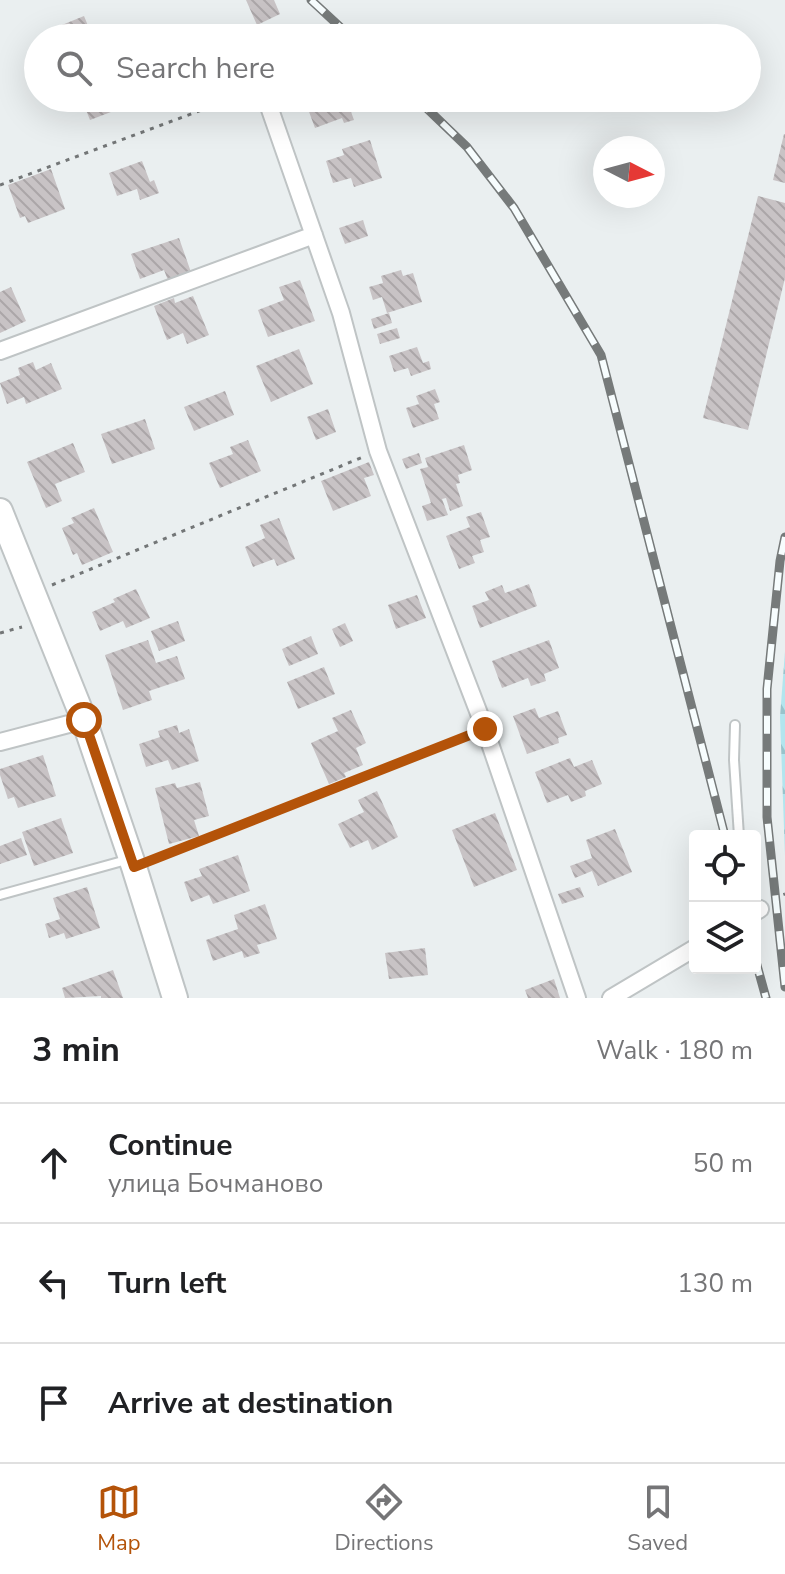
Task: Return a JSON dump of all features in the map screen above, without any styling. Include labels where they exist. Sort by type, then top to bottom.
[{"type":"main road","points":[[0,511],[84,720],[175,998]]},
{"type":"street","points":[[271,112],[341,313],[378,451],[485,729],[577,998]]},
{"type":"street","points":[[0,351],[314,235]]},
{"type":"street","points":[[0,742],[84,720]]},
{"type":"street","points":[[611,998],[689,952]]},
{"type":"lane","points":[[735,725],[739,830]]},
{"type":"lane","points":[[0,895],[132,863]]},
{"type":"path","points":[[0,185],[196,112]]},
{"type":"path","points":[[33,593],[378,451]]},
{"type":"path","points":[[132,863],[485,729]]},
{"type":"green space","points":[[785,651],[785,856],[780,717]]},
{"type":"building","points":[[246,0],[274,0],[280,14],[257,24]]},
{"type":"building","points":[[84,16],[87,24],[64,24]]},
{"type":"building","points":[[87,112],[111,112],[90,120]]},
{"type":"building","points":[[309,112],[351,112],[354,120],[344,123],[342,118],[315,128]]},
{"type":"building","points":[[785,134],[785,183],[773,180]]},
{"type":"building","points":[[370,140],[382,178],[354,187],[351,178],[333,183],[326,161],[344,155],[342,149]]},
{"type":"building","points":[[142,161],[150,182],[154,180],[159,193],[140,200],[137,189],[117,196],[109,173]]},
{"type":"building","points":[[51,169],[65,209],[28,223],[25,216],[20,218],[8,185]]},
{"type":"building","points":[[758,196],[785,203],[785,278],[748,430],[703,418]]},
{"type":"building","points":[[363,220],[368,236],[345,244],[339,228]]},
{"type":"building","points":[[179,238],[192,275],[169,283],[164,270],[140,279],[131,254]]},
{"type":"building","points":[[401,270],[403,276],[413,273],[422,302],[387,313],[382,297],[373,300],[369,287],[383,283],[381,276]]},
{"type":"building","points":[[300,280],[315,321],[268,337],[258,310],[284,300],[279,287]]},
{"type":"building","points":[[11,287],[26,321],[0,333],[0,292]]},
{"type":"building","points":[[193,296],[209,335],[187,344],[183,333],[167,340],[154,306],[174,298],[175,303]]},
{"type":"building","points":[[389,313],[392,323],[374,329],[371,319]]},
{"type":"building","points":[[397,328],[400,338],[380,344],[377,334]]},
{"type":"building","points":[[417,347],[423,363],[429,361],[431,369],[411,376],[408,368],[394,372],[389,356]]},
{"type":"building","points":[[299,349],[313,384],[271,402],[256,366]]},
{"type":"building","points":[[33,362],[36,370],[51,363],[62,389],[26,404],[24,397],[7,404],[0,383],[20,375],[18,368]]},
{"type":"building","points":[[435,389],[440,402],[434,404],[439,419],[413,428],[406,408],[419,404],[416,396]]},
{"type":"building","points":[[225,391],[234,415],[194,431],[184,407]]},
{"type":"building","points":[[328,409],[336,432],[316,440],[307,417]]},
{"type":"building","points":[[145,419],[155,449],[112,464],[101,434]]},
{"type":"building","points":[[248,440],[261,471],[220,488],[209,463],[233,454],[230,447]]},
{"type":"building","points":[[73,443],[85,472],[55,484],[62,501],[46,508],[27,462]]},
{"type":"building","points":[[464,445],[472,470],[458,475],[460,483],[456,484],[463,506],[450,511],[446,498],[442,499],[448,515],[427,521],[422,506],[431,503],[420,469],[428,467],[425,458]]},
{"type":"building","points":[[419,453],[422,463],[406,469],[402,459]]},
{"type":"building","points":[[369,462],[374,475],[364,478],[371,496],[333,511],[321,481]]},
{"type":"building","points":[[94,508],[113,552],[82,565],[77,553],[73,555],[62,528],[74,523],[71,518]]},
{"type":"building","points":[[481,512],[490,537],[480,540],[484,552],[472,556],[475,563],[459,569],[446,536],[470,527],[466,517]]},
{"type":"building","points":[[279,518],[295,559],[277,566],[274,559],[253,567],[245,547],[265,538],[260,525]]},
{"type":"building","points":[[529,584],[537,606],[480,628],[472,606],[489,600],[485,592],[502,585],[505,593]]},
{"type":"building","points":[[136,589],[150,618],[126,628],[123,621],[100,631],[92,612]]},
{"type":"building","points":[[417,595],[426,618],[396,629],[388,605]]},
{"type":"building","points":[[178,621],[185,641],[159,651],[151,631]]},
{"type":"building","points":[[345,623],[353,641],[340,647],[332,629]]},
{"type":"building","points":[[311,636],[318,654],[289,666],[282,649]]},
{"type":"building","points":[[148,640],[156,663],[177,656],[185,679],[149,691],[152,700],[123,710],[105,655]]},
{"type":"building","points":[[549,640],[559,668],[544,674],[546,681],[531,686],[528,678],[502,688],[492,661]]},
{"type":"building","points":[[324,667],[335,694],[298,709],[287,682]]},
{"type":"building","points":[[535,708],[539,718],[558,711],[567,735],[558,738],[559,743],[527,754],[513,716]]},
{"type":"building","points":[[351,710],[366,743],[356,748],[363,765],[329,784],[311,743],[338,731],[332,718]]},
{"type":"building","points":[[177,725],[179,733],[189,729],[199,761],[172,770],[168,760],[146,767],[139,744],[160,737],[158,731]]},
{"type":"building","points":[[43,755],[56,796],[18,808],[14,797],[8,799],[0,769]]},
{"type":"building","points":[[570,758],[574,767],[592,760],[602,784],[585,791],[586,796],[571,802],[568,795],[547,803],[535,772]]},
{"type":"building","points":[[200,782],[209,816],[194,820],[199,836],[169,844],[155,788],[175,783],[177,788]]},
{"type":"building","points":[[377,791],[398,837],[372,850],[368,840],[350,848],[338,824],[364,812],[358,800]]},
{"type":"building","points":[[495,813],[517,870],[474,887],[452,830]]},
{"type":"building","points":[[61,818],[73,853],[34,866],[22,832]]},
{"type":"building","points":[[615,829],[632,872],[598,886],[592,871],[575,878],[570,866],[592,858],[586,840]]},
{"type":"building","points":[[21,838],[27,855],[0,864],[0,846]]},
{"type":"building","points":[[238,855],[250,891],[213,904],[209,895],[191,902],[184,882],[202,876],[199,869]]},
{"type":"building","points":[[87,887],[100,928],[66,939],[64,933],[49,938],[45,924],[60,919],[53,898]]},
{"type":"building","points":[[580,887],[584,897],[562,904],[558,894]]},
{"type":"building","points":[[265,904],[277,939],[257,945],[260,953],[244,958],[242,951],[213,961],[206,940],[238,929],[234,915]]},
{"type":"building","points":[[425,948],[428,975],[389,979],[385,953]]},
{"type":"building","points":[[113,970],[123,998],[65,998],[62,988]]},
{"type":"building","points":[[554,979],[560,998],[528,998],[525,990]]},
{"type":"railway","points":[[311,0],[337,24]]},
{"type":"railway","points":[[431,112],[467,147],[514,208],[601,355],[723,830]]},
{"type":"railway","points":[[785,537],[767,689],[767,817],[785,987]]},
{"type":"railway","points":[[759,974],[766,998]]},
{"type":"route","points":[[84,720],[134,867],[485,729]]}]
